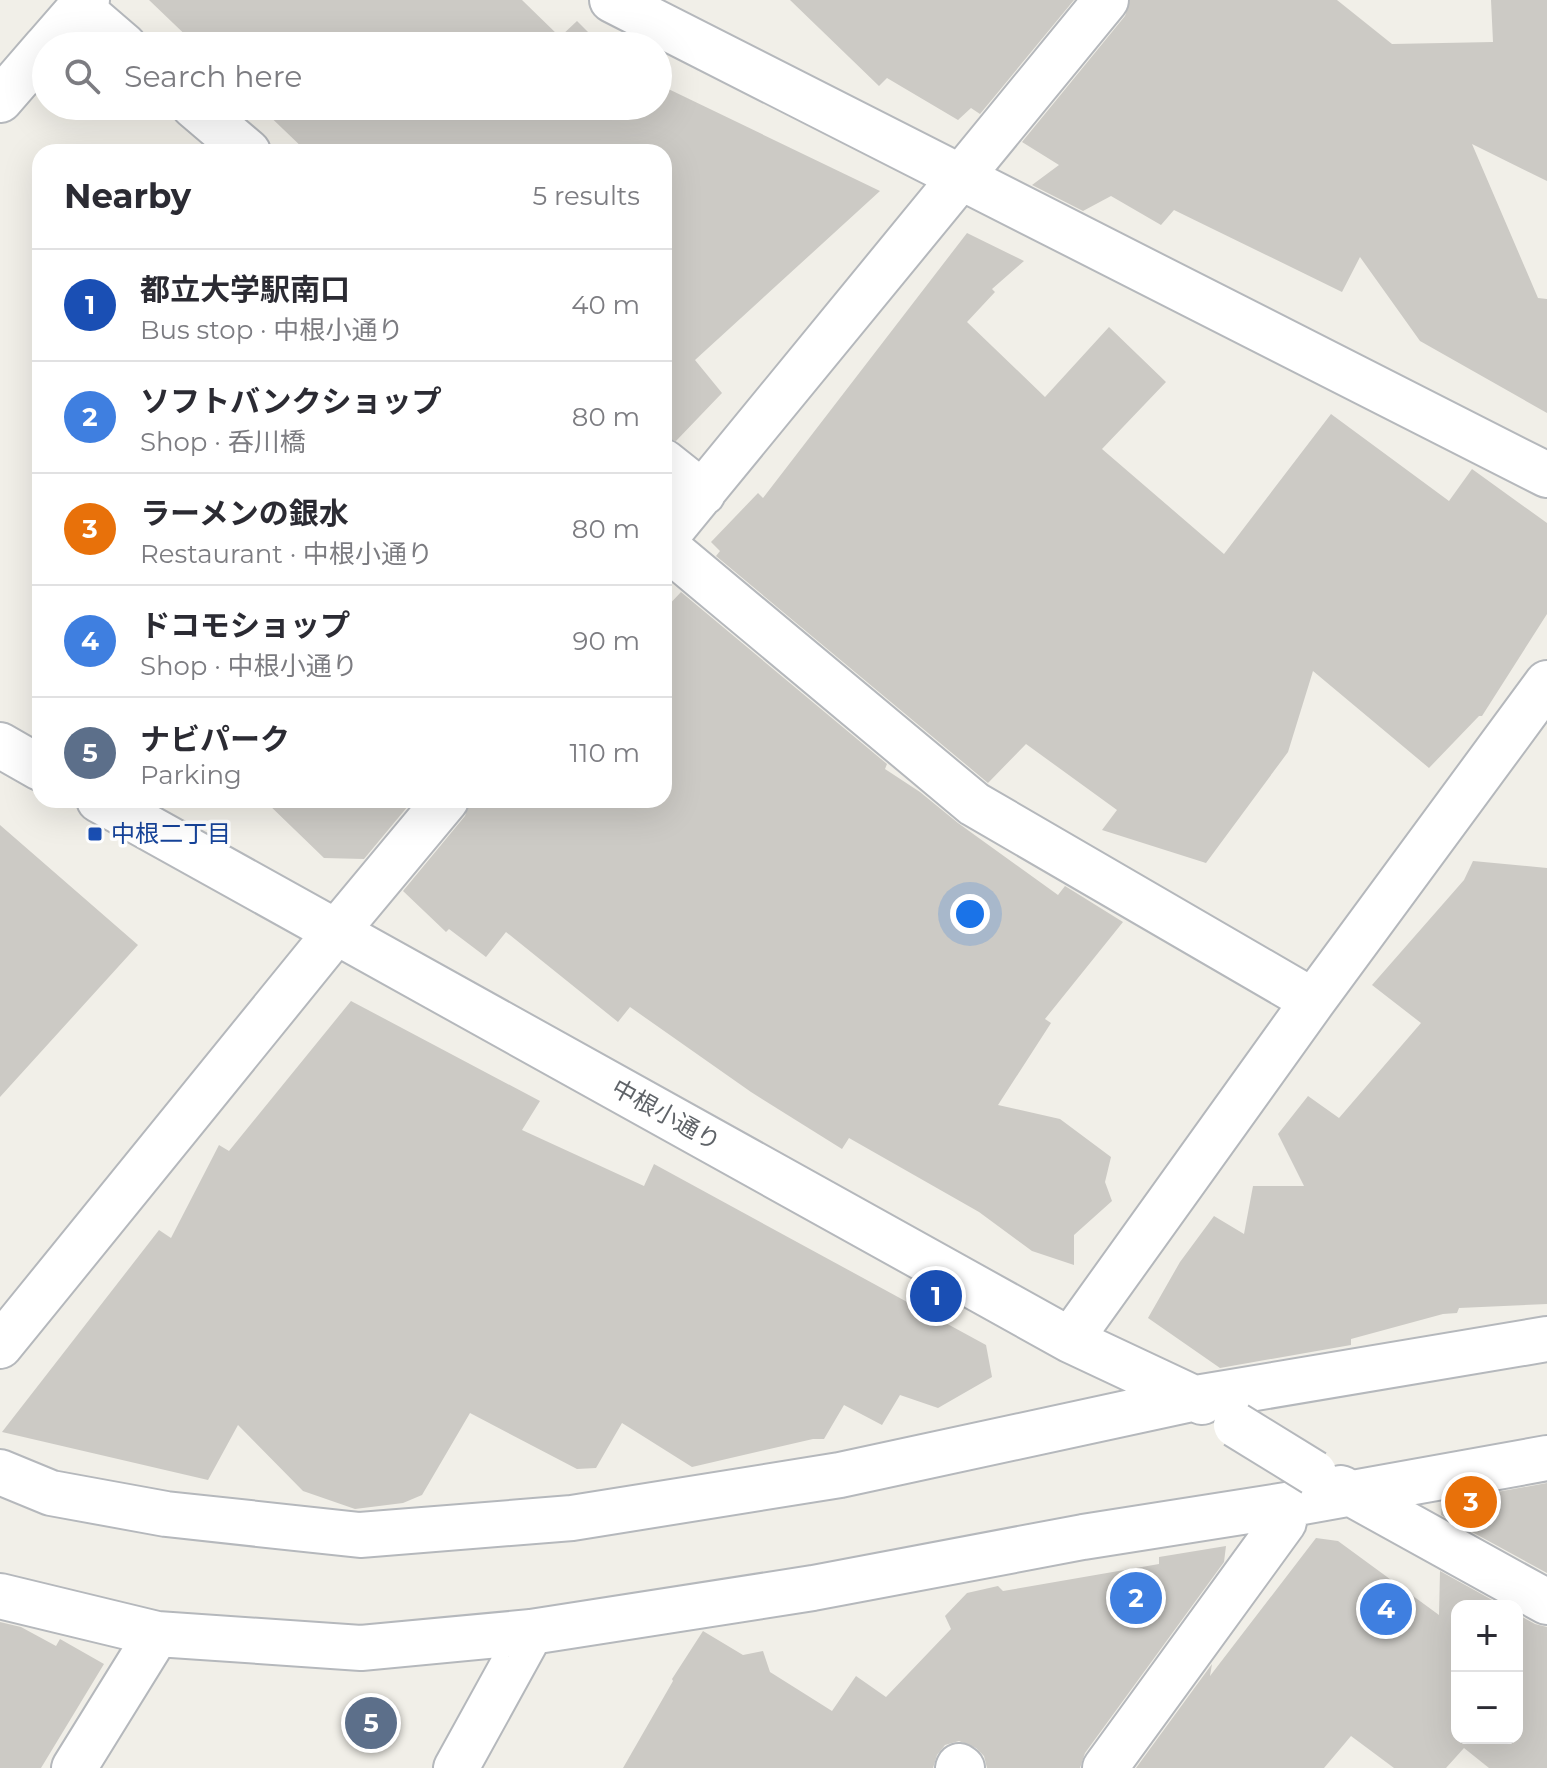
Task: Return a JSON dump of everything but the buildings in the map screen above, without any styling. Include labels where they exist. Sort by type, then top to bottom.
[{"type":"street","points":[[612,0],[1547,475]]},
{"type":"street","points":[[672,532],[1106,0]]},
{"type":"street","points":[[60,32],[84,4],[111,32]]},
{"type":"street","points":[[0,100],[32,64]]},
{"type":"street","points":[[210,120],[239,144]]},
{"type":"street","points":[[672,468],[703,493]]},
{"type":"street","points":[[672,549],[974,804],[1313,1001]]},
{"type":"street","points":[[1070,1340],[1313,1001],[1547,683]]},
{"type":"street","points":[[0,745],[32,763]]},
{"type":"street","name":"中根小通り","points":[[113,808],[1070,1340],[1196,1398],[1236,1425],[1317,1490]]},
{"type":"street","points":[[0,1346],[439,808]]},
{"type":"street","points":[[0,1472],[51,1493],[166,1514],[360,1535],[572,1518],[840,1475],[1196,1398],[1547,1339]]},
{"type":"street","points":[[0,1596],[157,1634],[361,1648],[531,1632],[813,1588],[1317,1490],[1547,1458]]},
{"type":"street","points":[[1317,1490],[1547,1602]]},
{"type":"street","points":[[1105,1768],[1284,1522],[1317,1490]]},
{"type":"street","points":[[456,1768],[531,1632]]},
{"type":"street","points":[[74,1768],[157,1634]]},
{"type":"place","name":"中根二丁目","points":[[95,834]]},
{"type":"place","name":"都立大学駅南口","points":[[936,1296]]},
{"type":"place","name":"ラーメンの銀水","points":[[1471,1502]]},
{"type":"place","name":"ソフトバンクショップ","points":[[1136,1598]]},
{"type":"place","name":"ドコモショップ","points":[[1386,1609]]},
{"type":"place","name":"ナビパーク","points":[[371,1723]]}]
